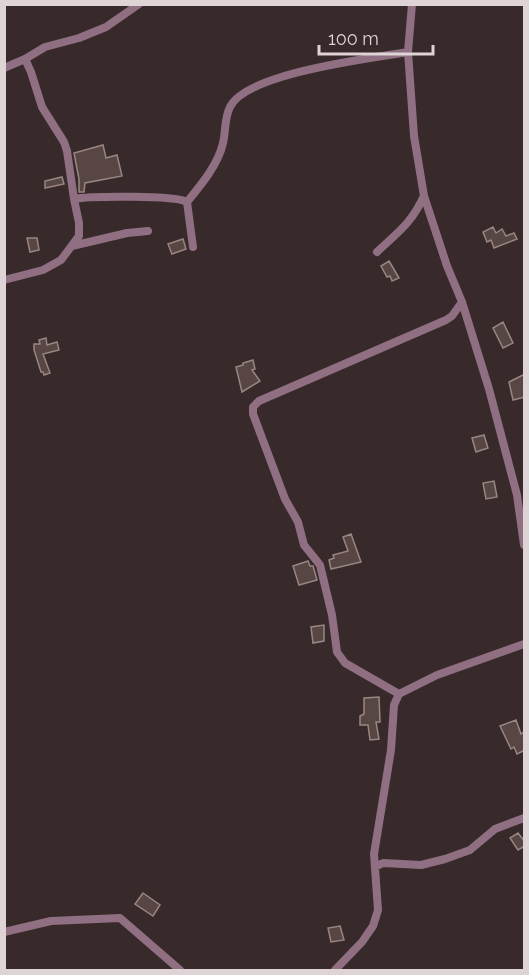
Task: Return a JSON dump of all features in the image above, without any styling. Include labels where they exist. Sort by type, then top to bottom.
[{"type":"street","points":[[4,68],[45,47],[79,38],[106,27],[139,4]]},
{"type":"street","points":[[412,4],[408,52],[414,136],[424,196],[447,266],[462,302],[489,389],[511,474],[525,545]]},
{"type":"street","points":[[193,247],[187,202],[215,163],[224,141],[224,128],[230,107],[241,96],[268,81],[349,61],[408,52]]},
{"type":"street","points":[[4,280],[52,266],[61,260],[79,232],[67,151],[64,142],[42,107],[25,59]]},
{"type":"street","points":[[74,199],[123,196],[174,198],[187,202]]},
{"type":"street","points":[[377,252],[413,218],[424,196]]},
{"type":"street","points":[[72,246],[127,233],[148,231]]},
{"type":"street","points":[[399,694],[345,663],[337,652],[332,615],[320,565],[304,545],[298,522],[285,499],[256,424],[253,407],[446,320],[452,316],[462,302]]},
{"type":"street","points":[[335,970],[362,942],[372,926],[378,909],[374,854],[391,750],[394,705],[399,694],[446,672],[525,644]]},
{"type":"street","points":[[375,867],[383,863],[421,865],[445,859],[470,850],[495,829],[525,818]]},
{"type":"street","points":[[4,932],[51,921],[120,918],[180,970]]},
{"type":"building","points":[[103,145],[106,158],[117,155],[122,176],[85,183],[84,192],[79,192],[74,153]]},
{"type":"building","points":[[62,177],[64,184],[45,188],[45,181]]},
{"type":"building","points":[[493,227],[496,233],[502,229],[506,236],[514,233],[517,239],[494,248],[491,240],[487,242],[483,232]]},
{"type":"building","points":[[27,238],[37,238],[39,250],[30,252]]},
{"type":"building","points":[[183,239],[186,249],[172,254],[168,244]]},
{"type":"building","points":[[389,261],[399,278],[392,281],[381,266]]},
{"type":"building","points":[[503,322],[513,343],[503,348],[493,328]]},
{"type":"building","points":[[46,338],[47,345],[57,342],[59,350],[43,354],[50,373],[44,375],[41,372],[34,344],[40,344],[39,340]]},
{"type":"building","points":[[253,360],[255,369],[252,370],[260,381],[242,392],[236,367]]},
{"type":"building","points":[[525,374],[525,397],[513,400],[509,382]]},
{"type":"building","points":[[484,435],[488,448],[476,452],[472,438]]},
{"type":"building","points":[[494,481],[497,497],[486,499],[483,483]]},
{"type":"building","points":[[351,534],[361,562],[331,569],[329,560],[334,558],[333,555],[348,551],[343,537]]},
{"type":"building","points":[[308,561],[310,566],[313,566],[317,580],[299,585],[293,566]]},
{"type":"building","points":[[324,625],[324,641],[313,643],[311,627]]},
{"type":"building","points":[[379,697],[380,722],[376,722],[379,739],[370,740],[368,725],[360,725],[360,716],[364,714],[364,698]]},
{"type":"building","points":[[516,720],[521,734],[525,731],[525,750],[517,754],[514,747],[511,749],[500,726]]},
{"type":"building","points":[[518,833],[525,842],[525,846],[518,850],[510,838]]},
{"type":"building","points":[[143,893],[160,905],[153,916],[135,904]]},
{"type":"building","points":[[340,926],[344,940],[331,942],[328,928]]}]
